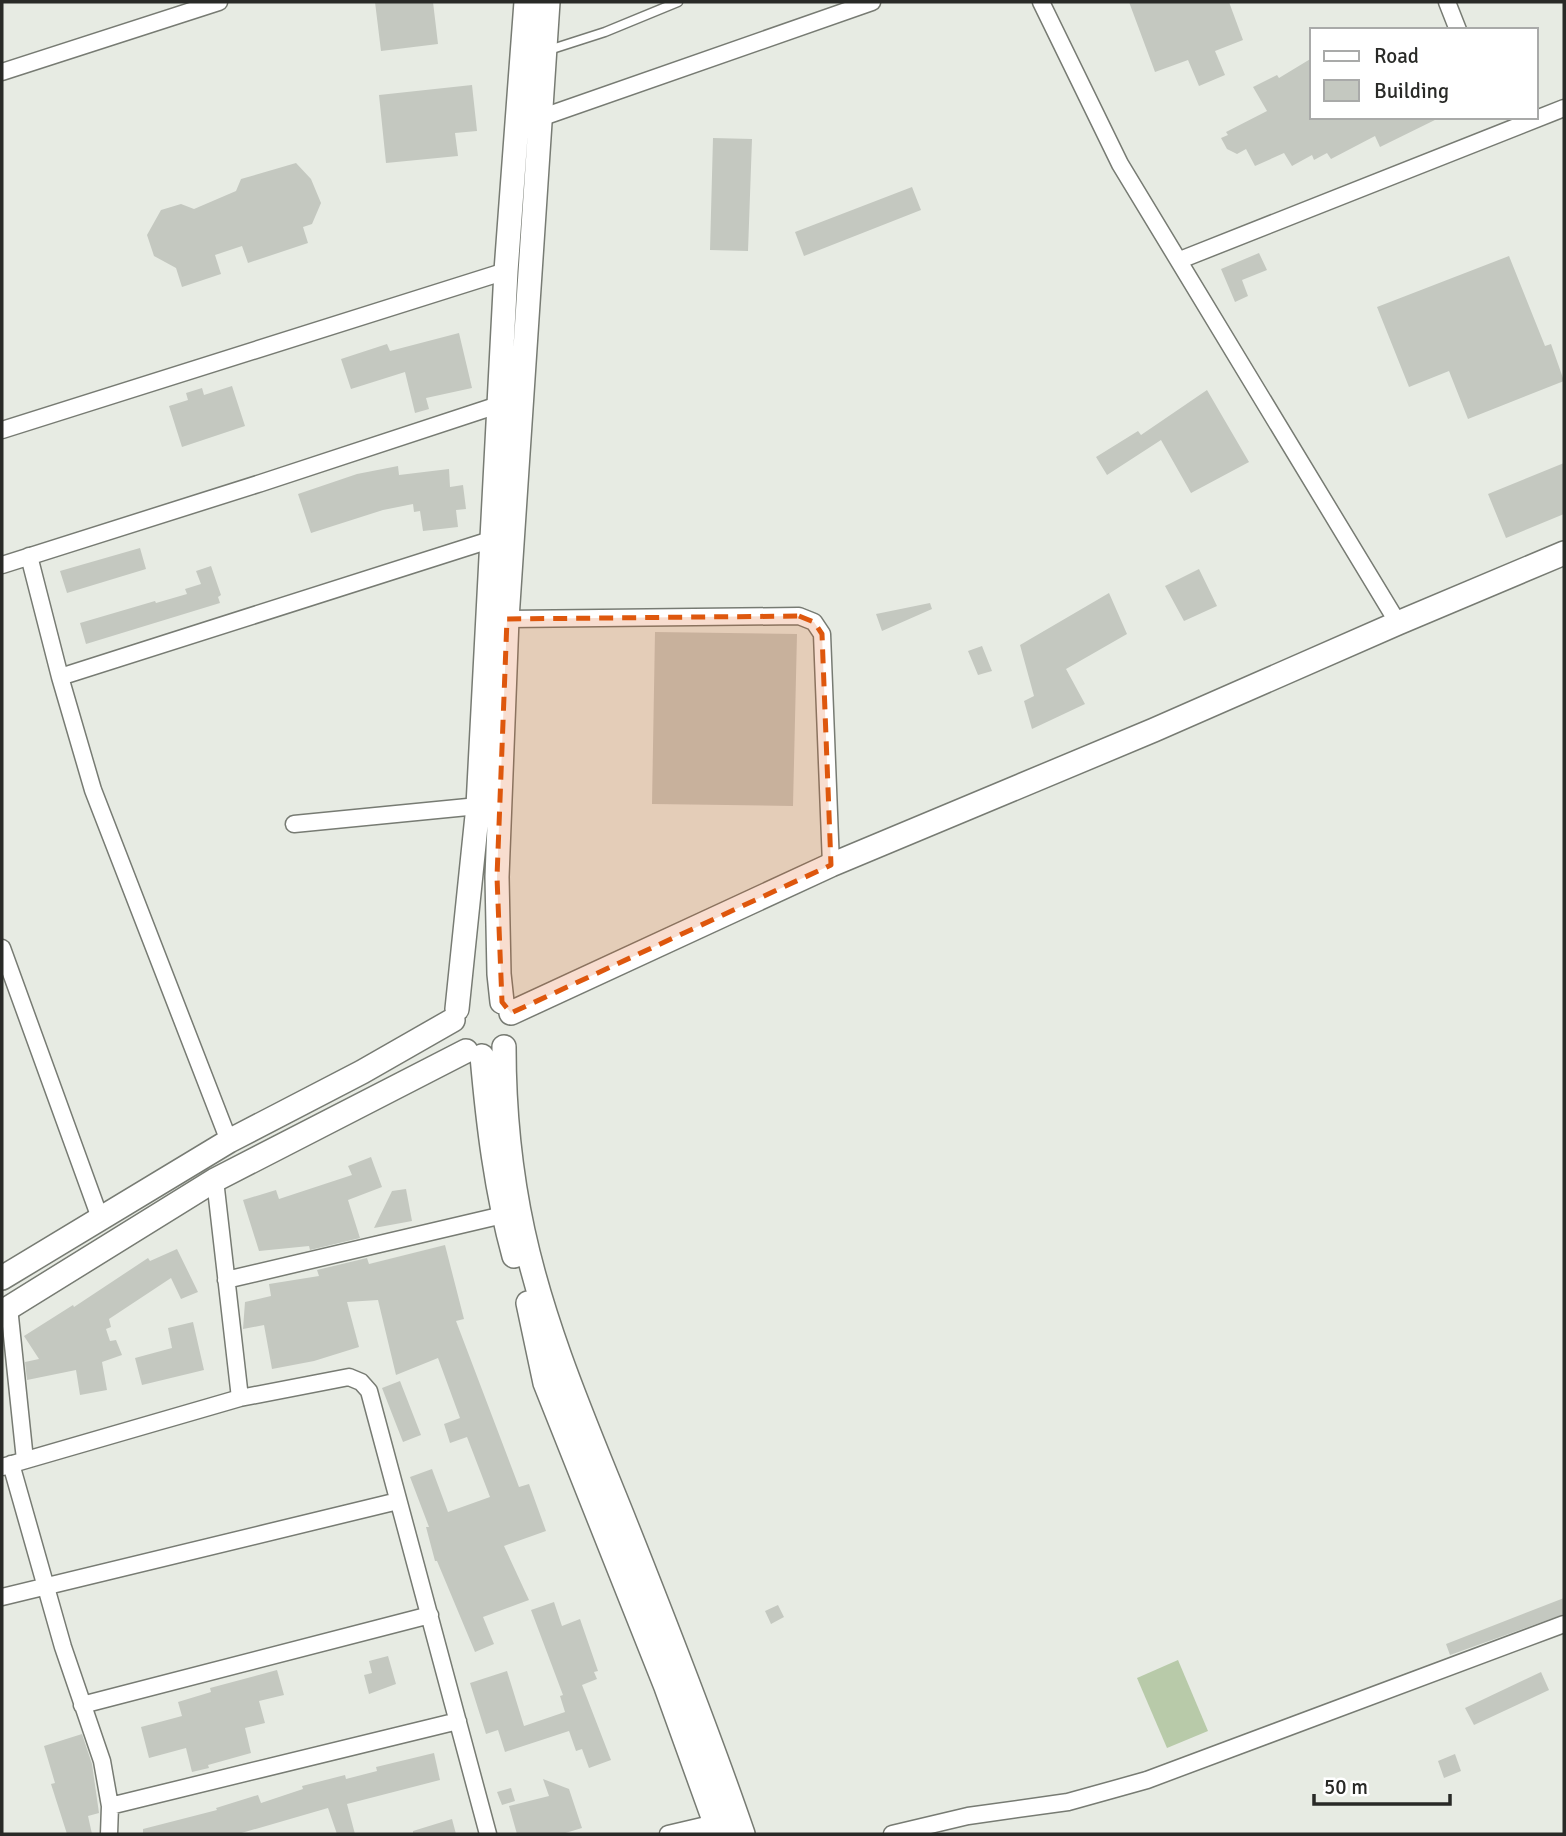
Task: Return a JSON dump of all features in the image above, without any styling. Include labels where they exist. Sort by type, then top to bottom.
[{"type":"main road","points":[[526,2],[506,271],[478,806],[463,973],[453,1032],[458,1043],[474,1054],[503,1215],[532,1318],[545,1383],[666,1687],[717,1828]]},
{"type":"main road","points":[[5,1309],[215,1180],[474,1054],[498,1052],[511,1037],[513,1025],[499,974],[497,877],[507,619],[548,2]]},
{"type":"main road","points":[[506,1007],[831,865],[1154,730],[1564,553]]},
{"type":"main road","points":[[2,1278],[229,1141],[362,1072],[455,1015],[473,997],[483,995],[506,1007]]},
{"type":"main road","points":[[504,1047],[509,1149],[523,1231],[542,1304],[565,1373],[688,1680],[743,1834]]},
{"type":"street","points":[[2,72],[219,2]]},
{"type":"street","points":[[540,118],[872,2]]},
{"type":"street","points":[[1041,2],[1120,164],[1398,623]]},
{"type":"street","points":[[1447,2],[1457,28]]},
{"type":"street","points":[[1538,118],[1564,108]]},
{"type":"street","points":[[1492,119],[1497,133]]},
{"type":"street","points":[[1180,260],[1535,119]]},
{"type":"street","points":[[2,430],[506,271]]},
{"type":"street","points":[[2,565],[261,484],[498,405]]},
{"type":"street","points":[[60,677],[490,540]]},
{"type":"street","points":[[29,556],[93,790],[229,1141]]},
{"type":"street","points":[[507,619],[799,616],[814,622],[822,634],[831,865]]},
{"type":"street","points":[[294,824],[478,806]]},
{"type":"street","points":[[2,948],[100,1217]]},
{"type":"street","points":[[215,1180],[240,1398]]},
{"type":"street","points":[[226,1280],[503,1215]]},
{"type":"street","points":[[5,1309],[12,1463],[46,1587],[102,1761],[110,1806],[109,1834]]},
{"type":"street","points":[[12,1463],[240,1398],[349,1377],[361,1382],[369,1391],[488,1834]]},
{"type":"street","points":[[2,1597],[398,1501]]},
{"type":"street","points":[[82,1705],[430,1615]]},
{"type":"street","points":[[892,1834],[968,1816],[1068,1802],[1147,1780],[1564,1624]]},
{"type":"street","points":[[110,1806],[458,1721]]},
{"type":"street","points":[[668,1834],[717,1828]]},
{"type":"lane","points":[[543,52],[606,32],[678,2]]},
{"type":"highlighted area","points":[[799,616],[814,622],[822,634],[831,865],[511,1013],[502,1002],[497,877],[507,619]]},
{"type":"green space","points":[[1178,1660],[1208,1731],[1167,1748],[1137,1678]]},
{"type":"building","points":[[375,2],[433,2],[438,44],[381,51]]},
{"type":"building","points":[[1129,2],[1229,2],[1243,40],[1215,51],[1225,75],[1199,86],[1188,60],[1155,72]]},
{"type":"building","points":[[1310,59],[1310,119],[1437,119],[1380,147],[1375,136],[1331,159],[1327,153],[1314,160],[1312,155],[1292,166],[1284,153],[1255,166],[1246,149],[1237,154],[1227,149],[1221,138],[1228,135],[1226,132],[1267,111],[1253,87],[1277,75],[1279,78]]},
{"type":"building","points":[[472,85],[477,131],[455,133],[458,156],[386,163],[379,95]]},
{"type":"building","points":[[713,138],[752,139],[748,251],[710,250]]},
{"type":"building","points":[[296,163],[311,179],[321,203],[312,224],[303,227],[308,243],[248,263],[242,246],[215,255],[221,274],[182,287],[176,268],[154,256],[147,235],[161,210],[181,204],[194,209],[236,191],[241,179]]},
{"type":"building","points":[[912,187],[921,210],[804,256],[795,232]]},
{"type":"building","points":[[1259,253],[1267,270],[1242,280],[1248,296],[1235,302],[1221,269]]},
{"type":"building","points":[[1509,256],[1545,346],[1551,344],[1564,381],[1468,419],[1449,371],[1409,387],[1377,307]]},
{"type":"building","points":[[459,333],[472,388],[426,398],[429,409],[415,413],[405,372],[351,389],[341,359],[387,344],[390,351]]},
{"type":"building","points":[[232,386],[245,426],[182,447],[169,406],[188,400],[186,393],[202,388],[204,395]]},
{"type":"building","points":[[1207,390],[1249,462],[1191,493],[1161,440],[1107,475],[1096,457],[1138,431],[1141,435]]},
{"type":"building","points":[[1564,463],[1564,514],[1506,538],[1488,494]]},
{"type":"building","points":[[398,466],[399,475],[449,469],[450,487],[463,485],[466,509],[456,510],[458,527],[423,531],[420,511],[414,512],[413,504],[383,510],[311,533],[298,494],[357,474]]},
{"type":"building","points":[[140,548],[146,569],[67,593],[60,571]]},
{"type":"building","points":[[211,566],[221,595],[218,597],[220,603],[86,644],[80,623],[187,594],[185,589],[201,584],[196,571]]},
{"type":"building","points":[[1199,569],[1217,606],[1184,621],[1165,586]]},
{"type":"building","points":[[1109,593],[1127,634],[1066,669],[1085,704],[1032,729],[1024,701],[1034,696],[1020,645]]},
{"type":"building","points":[[930,603],[932,609],[882,631],[876,614]]},
{"type":"building","points":[[655,632],[797,634],[793,806],[652,804]]},
{"type":"building","points":[[982,646],[992,671],[978,675],[968,651]]},
{"type":"building","points":[[371,1157],[382,1187],[348,1200],[360,1238],[310,1250],[309,1246],[259,1251],[243,1200],[276,1190],[279,1199],[352,1175],[348,1166]]},
{"type":"building","points":[[406,1189],[412,1221],[374,1228],[392,1191]]},
{"type":"building","points":[[445,1245],[464,1319],[456,1321],[519,1487],[529,1484],[546,1531],[504,1546],[529,1600],[483,1617],[494,1644],[475,1652],[435,1561],[426,1527],[429,1527],[410,1477],[432,1469],[448,1512],[490,1497],[467,1437],[450,1443],[444,1424],[460,1418],[438,1358],[396,1375],[378,1300],[347,1302],[359,1347],[314,1361],[272,1369],[264,1325],[243,1329],[245,1302],[271,1296],[269,1284],[319,1276],[317,1270],[367,1258],[369,1264]]},
{"type":"building","points":[[177,1249],[198,1292],[181,1299],[171,1278],[109,1319],[111,1327],[106,1329],[110,1341],[116,1340],[122,1355],[102,1362],[107,1390],[80,1395],[76,1370],[27,1380],[25,1362],[39,1359],[24,1336],[148,1258],[150,1261]]},
{"type":"building","points":[[193,1322],[204,1370],[142,1385],[135,1358],[172,1348],[168,1328]]},
{"type":"building","points":[[400,1381],[421,1435],[403,1442],[382,1388]]},
{"type":"building","points":[[1564,1598],[1564,1614],[1450,1655],[1446,1644]]},
{"type":"building","points":[[554,1602],[562,1626],[580,1619],[598,1671],[594,1672],[597,1679],[582,1685],[611,1760],[589,1768],[582,1749],[576,1751],[569,1731],[505,1752],[498,1730],[486,1734],[470,1683],[507,1671],[524,1726],[565,1712],[560,1696],[563,1695],[531,1610]]},
{"type":"building","points":[[778,1605],[784,1617],[771,1624],[765,1611]]},
{"type":"building","points":[[388,1656],[396,1684],[369,1694],[364,1675],[372,1673],[369,1661]]},
{"type":"building","points":[[277,1670],[284,1695],[259,1701],[265,1723],[245,1728],[251,1753],[192,1772],[186,1748],[149,1758],[141,1727],[182,1716],[178,1702],[211,1692],[210,1688]]},
{"type":"building","points":[[1541,1672],[1549,1690],[1474,1725],[1465,1708]]},
{"type":"building","points":[[82,1734],[92,1764],[99,1813],[88,1816],[92,1834],[67,1834],[51,1784],[55,1783],[44,1746]]},
{"type":"building","points":[[434,1753],[440,1780],[347,1804],[355,1834],[337,1834],[328,1808],[238,1834],[143,1834],[143,1829],[217,1810],[216,1808],[258,1795],[261,1803],[303,1789],[302,1786],[345,1775],[346,1779],[377,1771],[376,1767]]},
{"type":"building","points":[[1455,1754],[1461,1771],[1444,1778],[1438,1761]]},
{"type":"building","points":[[543,1779],[569,1789],[582,1828],[562,1834],[517,1834],[509,1806],[549,1796]]},
{"type":"building","points":[[511,1788],[515,1801],[502,1805],[497,1792]]},
{"type":"building","points":[[452,1819],[456,1834],[413,1834],[413,1831]]}]
